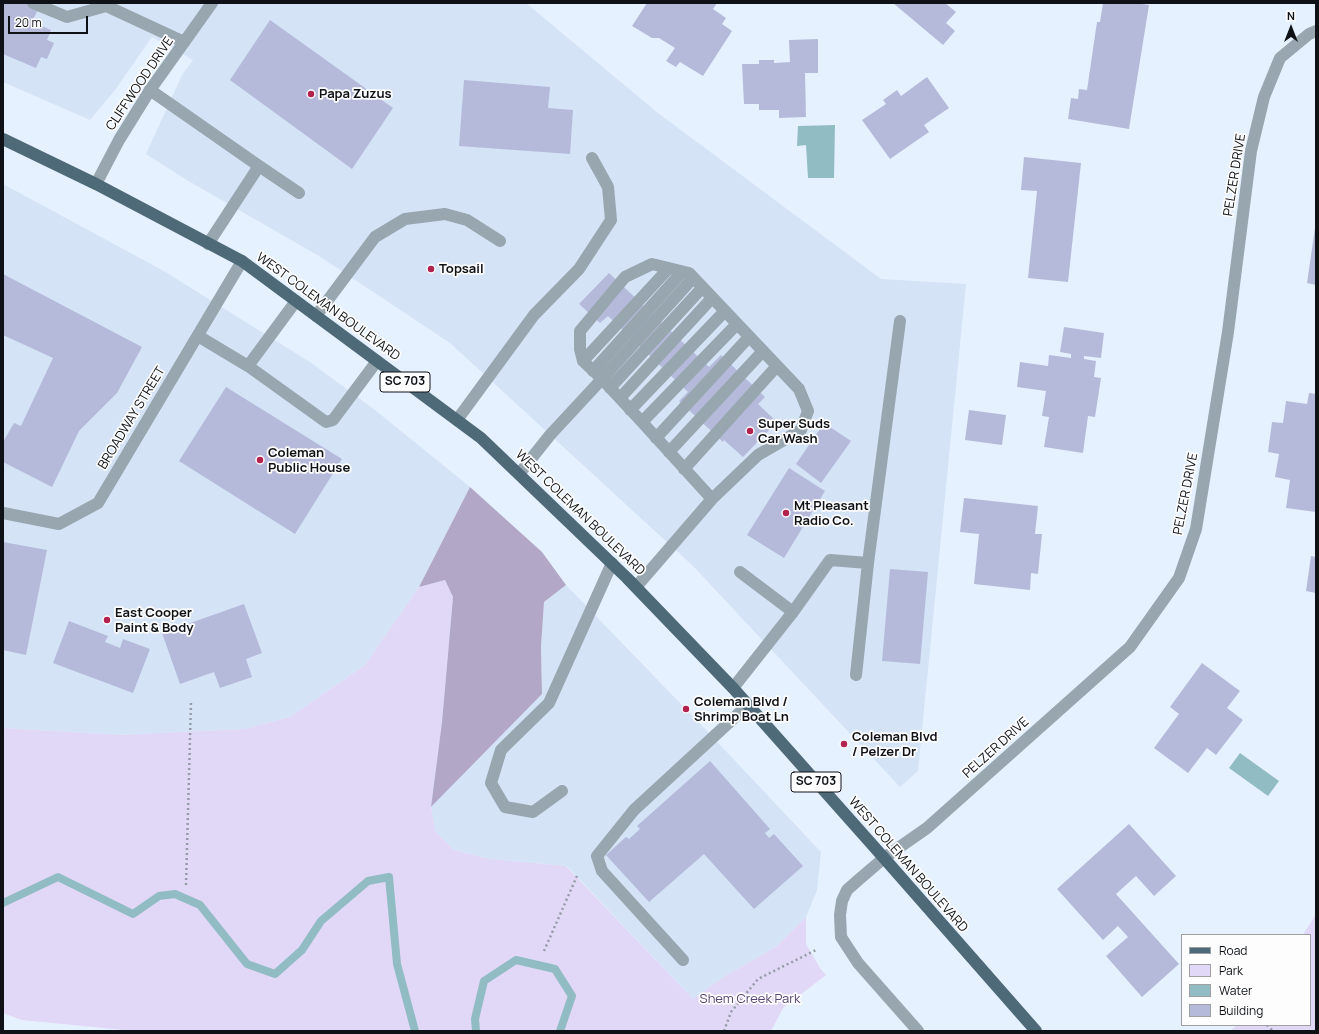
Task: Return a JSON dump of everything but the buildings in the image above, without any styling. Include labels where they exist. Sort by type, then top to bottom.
[{"type":"main road","name":"WEST COLEMAN BOULEVARD","points":[[3,139],[96,184],[242,262],[481,438],[612,563],[733,688],[1036,1031]]},
{"type":"street","points":[[33,3],[67,17],[103,4],[184,42]]},
{"type":"street","name":"CLIFFWOOD DRIVE","points":[[96,184],[119,140],[150,90],[212,3]]},
{"type":"street","name":"PELZER DRIVE","points":[[918,1031],[858,963],[841,937],[840,915],[842,901],[848,890],[884,858],[927,828],[1130,647],[1179,578],[1196,530],[1228,332],[1251,151],[1264,97],[1280,58],[1309,34],[1316,31]]},
{"type":"street","points":[[150,90],[299,193]]},
{"type":"street","points":[[457,420],[534,314],[578,269],[611,220],[608,187],[592,158]]},
{"type":"street","points":[[208,244],[260,166]]},
{"type":"street","points":[[316,316],[375,237],[405,219],[445,214],[467,220],[500,241]]},
{"type":"street","name":"BROADWAY STREET","points":[[3,513],[59,524],[98,503],[242,262]]},
{"type":"street","points":[[636,587],[712,499],[758,455],[801,430],[808,411],[799,389],[689,274],[652,264],[625,277],[580,332],[580,349],[583,361],[620,398],[712,499]]},
{"type":"street","points":[[583,361],[669,268]]},
{"type":"street","points":[[601,379],[682,272]]},
{"type":"street","points":[[519,474],[550,435],[693,278]]},
{"type":"street","points":[[601,379],[702,288]]},
{"type":"street","points":[[620,398],[712,298]]},
{"type":"street","points":[[248,366],[296,301]]},
{"type":"street","points":[[630,410],[725,311]]},
{"type":"street","points":[[856,675],[868,563],[900,321]]},
{"type":"street","points":[[642,422],[737,324]]},
{"type":"street","points":[[198,336],[248,366],[326,422],[333,420],[377,361]]},
{"type":"street","points":[[656,438],[749,337]]},
{"type":"street","points":[[669,452],[763,351]]},
{"type":"street","points":[[684,469],[777,366]]},
{"type":"street","points":[[733,688],[793,612],[830,560],[868,563]]},
{"type":"street","points":[[562,791],[533,812],[505,807],[491,783],[501,750],[549,703],[612,563]]},
{"type":"street","points":[[740,572],[793,612]]},
{"type":"street","points":[[682,960],[602,871],[597,856],[634,810],[748,705]]},
{"type":"path","points":[[186,885],[191,702]]},
{"type":"path","points":[[544,951],[577,876]]},
{"type":"path","points":[[724,1031],[731,1012],[758,979],[816,950]]},
{"type":"shaded area","points":[[3,3],[526,3],[658,113],[881,279],[966,284],[918,771],[900,787],[693,566],[450,343],[319,256],[185,179],[146,154],[182,75],[193,60],[152,37],[115,90],[90,120],[3,82]]},
{"type":"shaded area","points":[[3,184],[162,270],[310,362],[375,410],[470,487],[419,587],[365,665],[290,717],[245,729],[119,735],[3,728]]},
{"type":"shaded area","points":[[470,487],[542,552],[566,585],[544,602],[541,647],[542,694],[431,807],[442,722],[453,597],[445,580],[419,587]]},
{"type":"shaded area","points":[[566,585],[821,852],[817,890],[806,917],[777,946],[727,975],[693,999],[567,866],[490,859],[454,850],[435,831],[431,807],[542,694],[541,647],[544,602]]},
{"type":"green space","name":"Shem Creek Park","points":[[445,580],[453,597],[442,722],[431,807],[435,831],[454,850],[490,859],[566,866],[693,999],[727,975],[777,946],[806,917],[806,944],[820,968],[826,975],[783,1008],[771,1031],[134,1031],[22,1020],[3,1013],[3,728],[119,735],[245,729],[290,717],[365,665],[419,587]]},
{"type":"green space","points":[[1316,914],[1316,1031],[1230,1031],[1236,1026],[1311,1026],[1311,934],[1304,934]]},
{"type":"water","points":[[835,125],[834,178],[808,178],[806,145],[797,146],[798,126]]},
{"type":"water","points":[[1240,753],[1279,781],[1268,796],[1229,768]]},
{"type":"waterway","points":[[3,903],[58,877],[133,914],[159,896],[175,894],[200,905],[247,964],[275,974],[302,950],[321,921],[368,881],[389,877],[397,964],[415,1031]]},
{"type":"waterway","points":[[476,1031],[475,1019],[484,981],[516,960],[555,969],[572,996],[560,1031]]},
{"type":"place","name":"Papa Zuzus","points":[[311,94]]},
{"type":"place","name":"Topsail","points":[[431,269]]},
{"type":"place","name":"Super Suds Car Wash","points":[[750,431]]},
{"type":"place","name":"Coleman Public House","points":[[260,460]]},
{"type":"place","name":"Mt Pleasant Radio Co.","points":[[786,513]]},
{"type":"place","name":"East Cooper Paint & Body","points":[[107,620]]},
{"type":"place","name":"Coleman Blvd / Shrimp Boat Ln","points":[[686,709]]},
{"type":"place","name":"Coleman Blvd / Pelzer Dr","points":[[844,744]]}]
